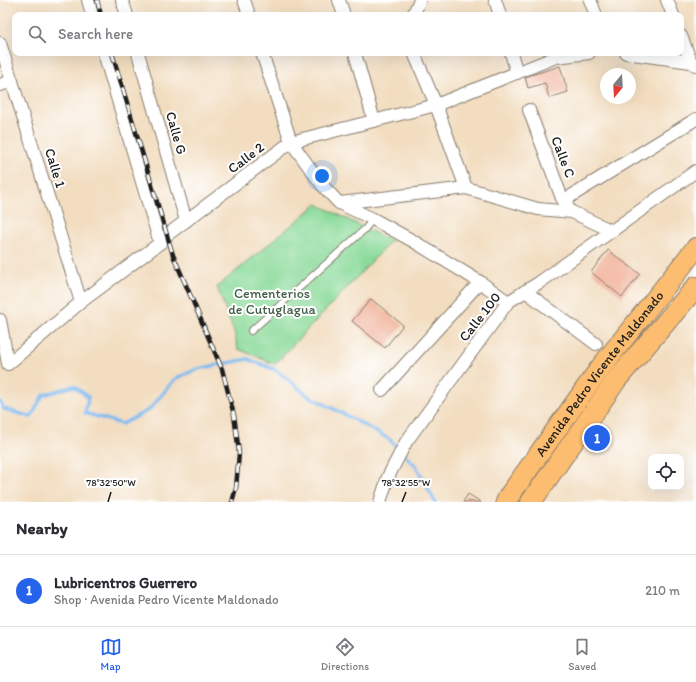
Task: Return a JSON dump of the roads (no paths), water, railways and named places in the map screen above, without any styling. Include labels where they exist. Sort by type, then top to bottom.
[{"type":"main road","name":"Avenida Pedro Vicente Maldonado","points":[[506,502],[601,367],[696,248]]},
{"type":"main road","name":"Avenida Pedro Vicente Maldonado","points":[[531,502],[617,379],[696,287]]},
{"type":"street","points":[[88,0],[91,12]]},
{"type":"street","points":[[122,0],[126,12]]},
{"type":"street","points":[[244,0],[248,12]]},
{"type":"street","points":[[340,0],[343,12]]},
{"type":"street","points":[[414,12],[420,0]]},
{"type":"street","points":[[495,0],[499,12]]},
{"type":"street","points":[[590,0],[595,12]]},
{"type":"street","points":[[667,0],[672,12]]},
{"type":"street","name":"Calle 1","points":[[0,43],[81,302]]},
{"type":"street","points":[[684,43],[693,64]]},
{"type":"street","points":[[105,56],[160,243]]},
{"type":"street","name":"Calle G","points":[[139,56],[186,221]]},
{"type":"street","points":[[263,56],[291,142],[323,186],[339,203],[373,219],[412,241],[480,282],[508,302]]},
{"type":"street","points":[[356,56],[374,121]]},
{"type":"street","points":[[415,56],[436,105],[466,188]]},
{"type":"street","points":[[512,56],[517,72]]},
{"type":"street","name":"Calle 2","points":[[0,320],[8,364],[81,302],[291,142],[436,105],[556,57],[564,56]]},
{"type":"street","points":[[644,56],[693,64]]},
{"type":"street","points":[[0,86],[12,81]]},
{"type":"street","name":"Calle C","points":[[529,110],[563,201],[572,212]]},
{"type":"street","points":[[563,201],[696,120]]},
{"type":"street","name":"Calle 100","points":[[380,502],[388,477],[406,442],[508,302],[540,282],[696,171]]},
{"type":"street","points":[[339,203],[466,188],[538,208],[572,212],[612,231]]},
{"type":"street","points":[[382,390],[480,282]]},
{"type":"street","points":[[525,292],[596,344]]},
{"type":"lane","points":[[251,331],[365,229],[373,219]]},
{"type":"waterway","points":[[0,402],[4,409],[31,417],[43,395],[74,386],[88,397],[85,413],[122,424],[149,410],[175,379],[197,369],[248,359],[276,370],[307,395],[389,439],[416,466],[435,502]]},
{"type":"railway","points":[[97,0],[100,12]]},
{"type":"railway","points":[[113,56],[173,255],[222,369],[234,415],[239,453],[236,488],[232,502]]},
{"type":"place","name":"Lubricentros Guerrero","points":[[597,438]]},
{"type":"park label","name":"Cementerios de Cutuglagua","points":[[272,302]]}]
